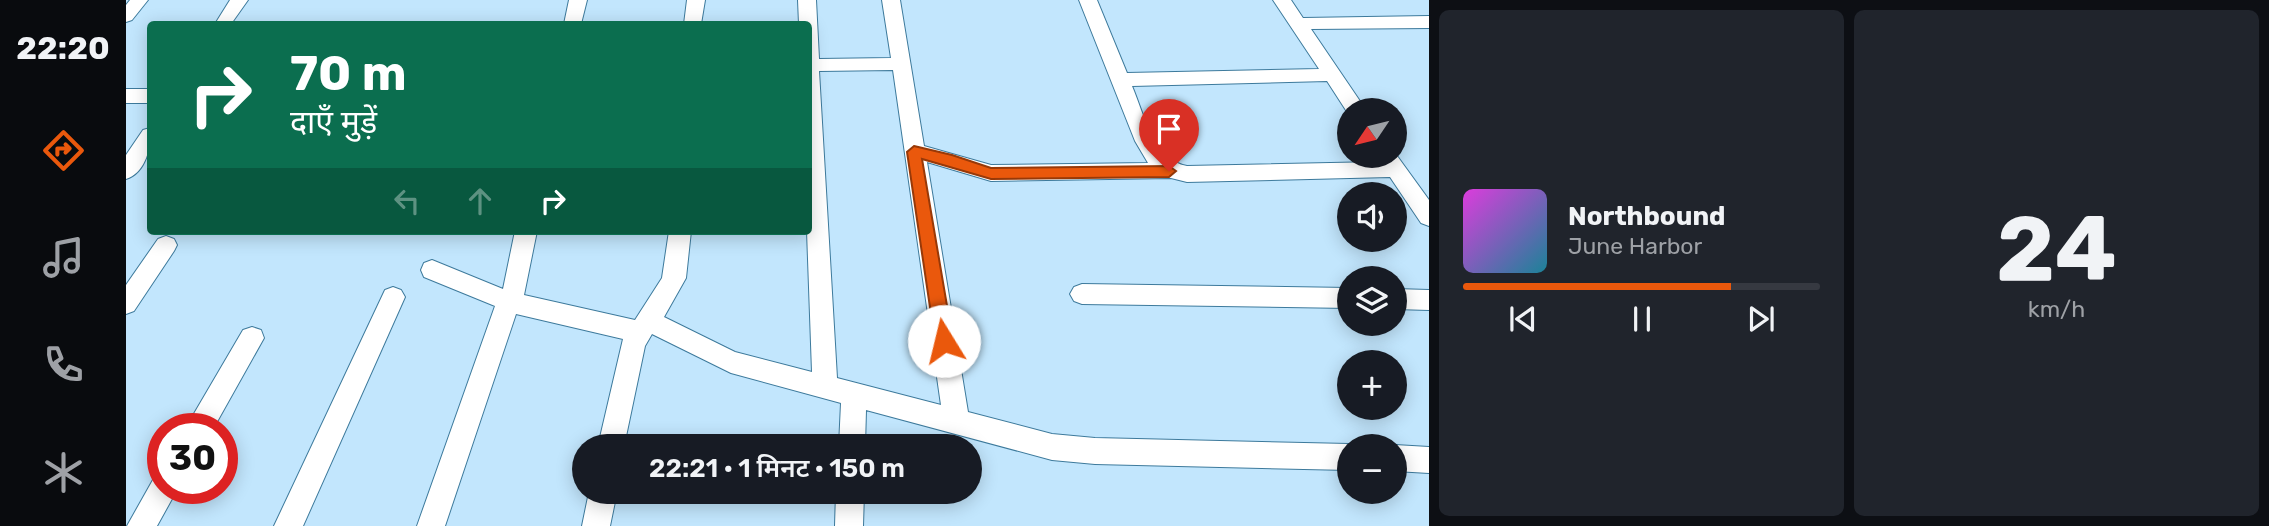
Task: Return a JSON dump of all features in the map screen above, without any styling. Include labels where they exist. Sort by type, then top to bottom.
[{"type":"street","points":[[126,16],[139,0]]},
{"type":"street","points":[[225,21],[239,0]]},
{"type":"street","points":[[574,21],[578,0]]},
{"type":"street","points":[[693,21],[696,0]]},
{"type":"street","points":[[807,0],[808,21]]},
{"type":"street","points":[[891,0],[957,422]]},
{"type":"street","points":[[1088,0],[1144,141],[1157,162],[1169,171]]},
{"type":"street","points":[[1282,0],[1348,98]]},
{"type":"street","points":[[1299,24],[1429,22]]},
{"type":"street","points":[[812,65],[900,64]]},
{"type":"street","points":[[1120,80],[1332,75]]},
{"type":"street","points":[[126,96],[147,96]]},
{"type":"street","points":[[812,125],[825,387]]},
{"type":"street","points":[[126,171],[147,140]]},
{"type":"street","points":[[914,152],[952,160],[991,173],[1169,171],[1187,174],[1337,165]]},
{"type":"street","points":[[1394,168],[1429,217]]},
{"type":"street","points":[[431,526],[510,302],[525,235]]},
{"type":"street","points":[[613,434],[633,343],[674,278],[679,235]]},
{"type":"street","points":[[126,304],[166,245]]},
{"type":"street","points":[[432,270],[510,302],[643,326],[731,362],[1052,447],[1095,451],[1337,457]]},
{"type":"street","points":[[1082,294],[1337,298]]},
{"type":"street","points":[[288,526],[393,297]]},
{"type":"street","points":[[1407,299],[1429,300]]},
{"type":"street","points":[[207,413],[252,338]]},
{"type":"street","points":[[852,434],[854,396]]},
{"type":"street","points":[[1407,459],[1429,460]]},
{"type":"street","points":[[141,526],[154,504]]},
{"type":"street","points":[[596,526],[601,504]]},
{"type":"street","points":[[849,526],[850,504]]},
{"type":"route","points":[[944,341],[914,152],[1002,174],[1169,171]]}]
